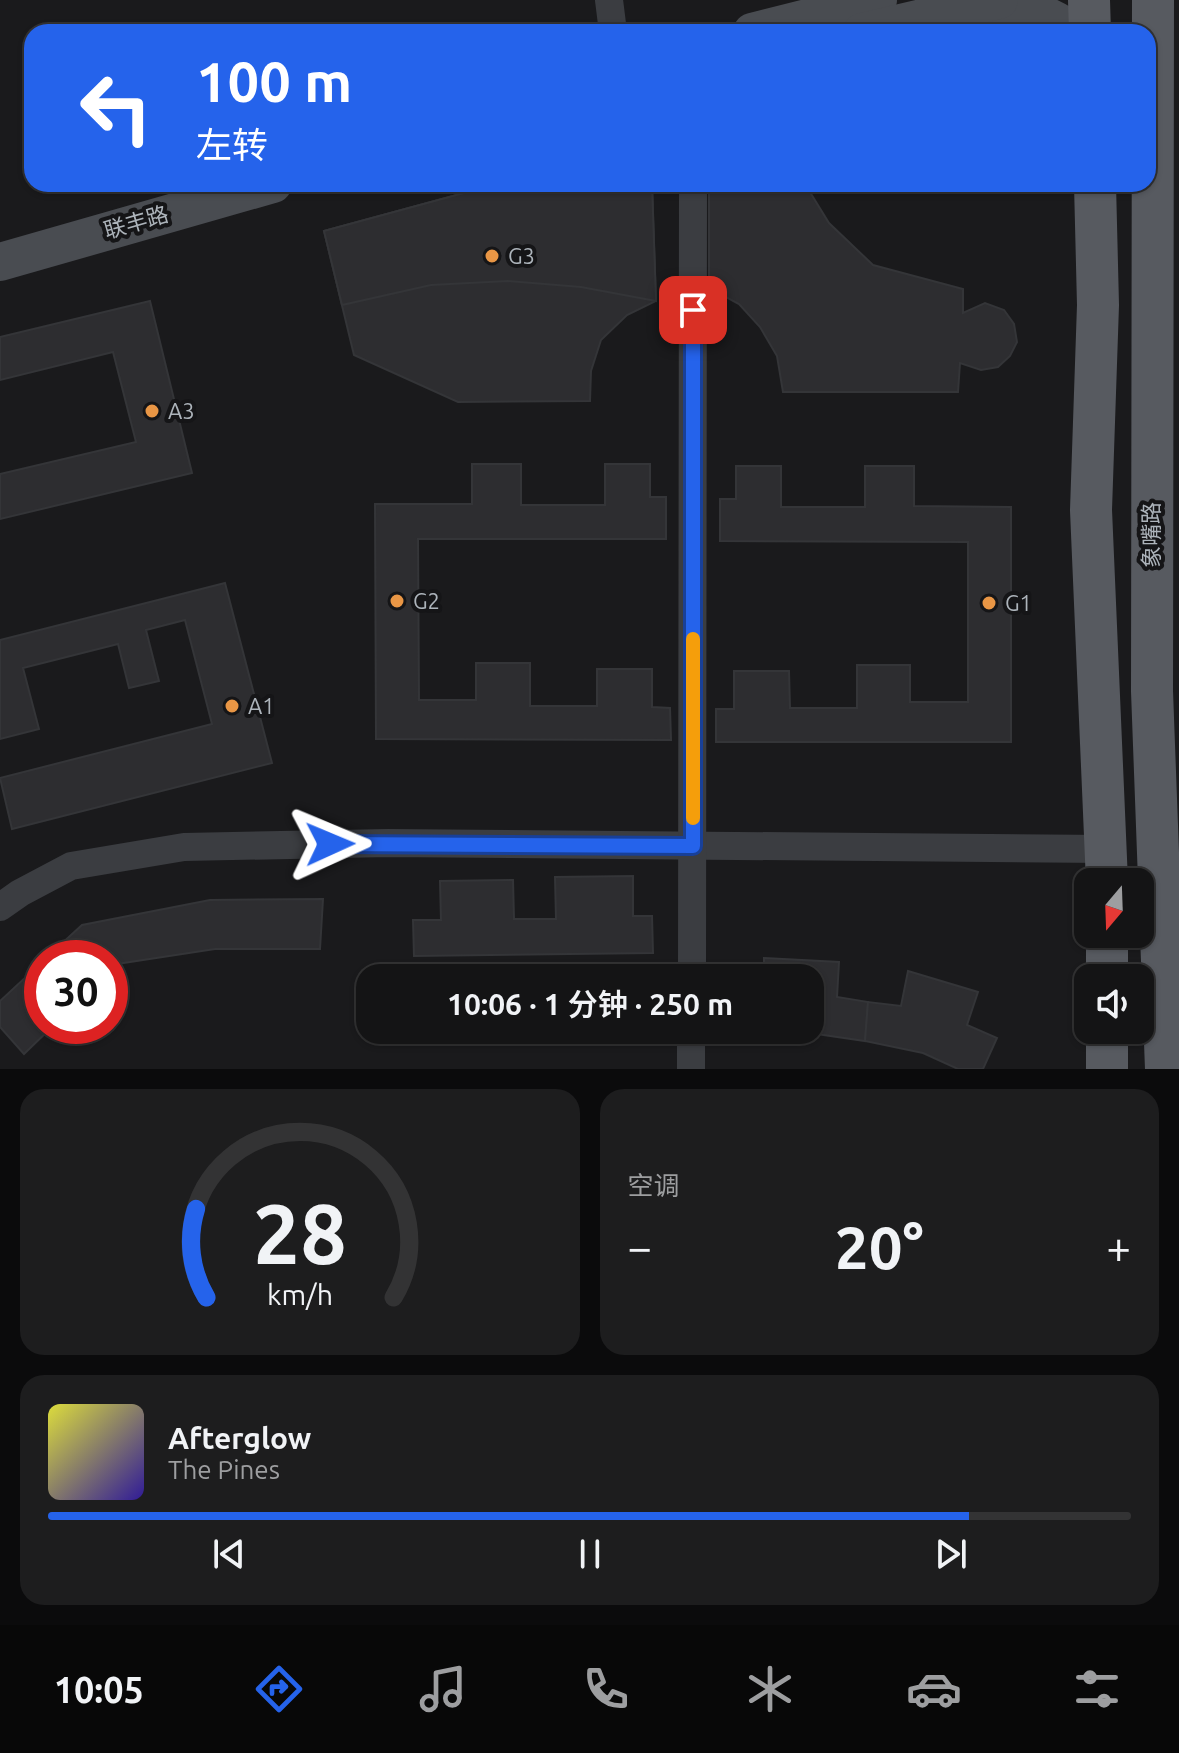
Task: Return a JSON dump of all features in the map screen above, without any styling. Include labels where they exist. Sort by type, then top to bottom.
[{"type":"main road","points":[[1089,0],[1090,24]]},
{"type":"main road","name":"象嘴路","points":[[1153,0],[1153,24]]},
{"type":"main road","points":[[790,24],[857,10],[984,4],[1021,6],[1062,24]]},
{"type":"main road","name":"联丰路","points":[[0,235],[152,192]]},
{"type":"main road","name":"联丰路","points":[[0,262],[245,192]]},
{"type":"main road","points":[[1095,192],[1098,305],[1091,510],[1107,865]]},
{"type":"main road","name":"象嘴路","points":[[1153,192],[1152,691],[1166,1069]]},
{"type":"main road","points":[[1107,1044],[1107,1069]]},
{"type":"street","points":[[609,0],[612,24]]},
{"type":"street","points":[[692,964],[693,192]]},
{"type":"street","points":[[0,907],[71,866],[184,847],[388,843],[693,846],[1107,865]]},
{"type":"street","points":[[691,1044],[691,1069]]},
{"type":"building","points":[[468,192],[652,192],[656,301],[627,315],[601,340],[591,371],[590,401],[458,402],[354,355],[324,231]]},
{"type":"building","name":"G3","points":[[468,192],[652,192],[656,301],[581,287],[508,281],[431,285],[342,305],[324,231]]},
{"type":"building","points":[[709,192],[810,192],[829,223],[873,265],[963,289],[963,313],[985,303],[1004,310],[1014,324],[1017,342],[1010,356],[998,367],[981,370],[960,363],[958,392],[783,392],[777,356],[760,327],[739,304],[709,288]]},
{"type":"building","name":"A3","points":[[150,301],[192,473],[0,519],[0,474],[136,442],[113,352],[0,380],[0,337]]},
{"type":"building","name":"G2","points":[[472,464],[521,464],[521,505],[605,505],[605,464],[650,464],[650,497],[666,497],[666,539],[418,539],[419,700],[476,700],[476,663],[530,663],[530,706],[597,706],[597,669],[652,669],[652,707],[670,708],[671,740],[376,739],[375,504],[472,504]]},
{"type":"building","name":"G1","points":[[736,466],[781,466],[781,507],[865,507],[865,466],[914,466],[914,506],[1011,507],[1011,742],[716,742],[716,709],[734,709],[734,671],[789,671],[790,708],[857,708],[857,665],[910,665],[910,702],[968,702],[968,542],[720,541],[720,499],[736,499]]},
{"type":"building","name":"A1","points":[[225,583],[272,763],[12,829],[0,778],[212,724],[185,620],[146,630],[159,681],[129,688],[118,644],[23,668],[39,729],[0,739],[0,640]]},
{"type":"building","points":[[633,876],[633,916],[652,916],[653,953],[414,956],[413,920],[441,920],[440,881],[513,880],[514,919],[556,919],[555,877]]},
{"type":"building","points":[[323,899],[320,949],[215,949],[128,962],[128,940],[66,940],[82,925],[210,900]]},
{"type":"building","points":[[764,958],[839,962],[837,997],[868,1002],[865,1041],[824,1035],[824,964],[764,964]]},
{"type":"building","points":[[908,971],[978,992],[967,1025],[997,1038],[983,1069],[958,1069],[923,1053],[865,1041],[868,1002],[901,1006]]},
{"type":"building","points":[[24,979],[24,1044],[34,1044],[24,1054],[0,1027],[0,1001]]},
{"type":"slow traffic","points":[[693,639],[693,818]]},
{"type":"place","name":"G3","points":[[492,256]]},
{"type":"place","name":"A3","points":[[152,411]]},
{"type":"place","name":"G2","points":[[397,601]]},
{"type":"place","name":"G1","points":[[989,603]]},
{"type":"place","name":"A1","points":[[232,706]]},
{"type":"route","points":[[330,844],[693,846],[693,310]]}]
